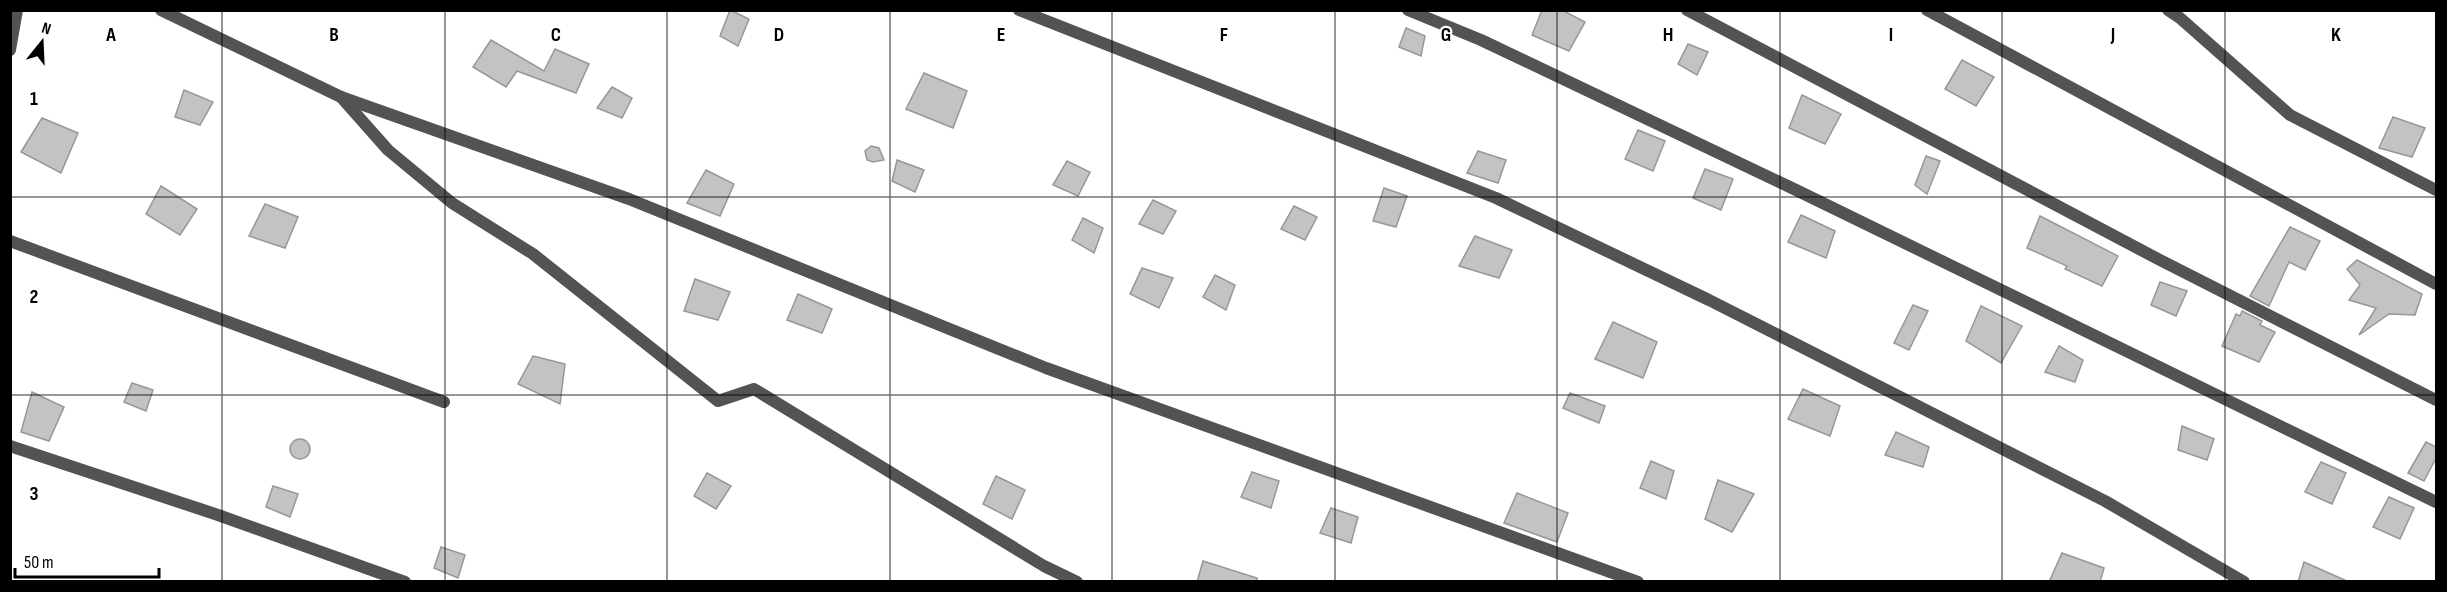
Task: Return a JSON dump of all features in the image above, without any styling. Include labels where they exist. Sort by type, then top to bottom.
[{"type":"street","points":[[10,50],[17,10]]},
{"type":"street","points":[[161,10],[341,97],[629,199],[1046,368],[1638,582]]},
{"type":"street","points":[[1019,10],[1496,198],[1709,300],[2105,501],[2244,582]]},
{"type":"street","points":[[1408,10],[1481,40],[2436,502]]},
{"type":"street","points":[[1687,10],[2160,260],[2436,400]]},
{"type":"street","points":[[1927,10],[2436,284]]},
{"type":"street","points":[[2168,10],[2178,14],[2290,115],[2436,190]]},
{"type":"street","points":[[341,97],[388,150],[452,203],[534,254],[718,401],[754,389],[1034,560],[1077,582]]},
{"type":"street","points":[[10,241],[444,402]]},
{"type":"street","points":[[10,446],[218,515],[405,582]]},
{"type":"building","points":[[730,10],[749,19],[738,46],[720,36]]},
{"type":"building","points":[[1542,10],[1562,10],[1585,22],[1569,51],[1532,35]]},
{"type":"building","points":[[1406,28],[1425,36],[1421,56],[1399,47]]},
{"type":"building","points":[[491,40],[544,71],[555,49],[589,64],[576,93],[517,71],[506,87],[473,67]]},
{"type":"building","points":[[1688,44],[1708,52],[1697,75],[1678,64]]},
{"type":"building","points":[[1962,60],[1994,77],[1976,106],[1945,89]]},
{"type":"building","points":[[924,73],[967,91],[953,128],[906,109]]},
{"type":"building","points":[[612,87],[632,98],[622,118],[597,108]]},
{"type":"building","points":[[184,90],[213,102],[200,125],[175,117]]},
{"type":"building","points":[[1802,95],[1841,114],[1825,144],[1789,128]]},
{"type":"building","points":[[2393,117],[2425,128],[2412,157],[2379,148]]},
{"type":"building","points":[[42,118],[78,133],[61,173],[21,152]]},
{"type":"building","points":[[1638,130],[1665,141],[1653,171],[1625,159]]},
{"type":"building","points":[[871,146],[879,148],[884,160],[873,162],[867,160],[865,151]]},
{"type":"building","points":[[1478,151],[1506,160],[1498,183],[1467,173]]},
{"type":"building","points":[[1926,156],[1940,161],[1927,194],[1915,185]]},
{"type":"building","points":[[897,160],[924,170],[915,192],[892,181]]},
{"type":"building","points":[[1067,161],[1090,172],[1078,196],[1053,185]]},
{"type":"building","points":[[1705,169],[1733,179],[1721,210],[1693,198]]},
{"type":"building","points":[[706,170],[734,184],[720,216],[687,203]]},
{"type":"building","points":[[161,186],[197,209],[180,235],[146,214]]},
{"type":"building","points":[[1384,188],[1407,196],[1396,227],[1373,221]]},
{"type":"building","points":[[1153,200],[1176,211],[1163,234],[1139,224]]},
{"type":"building","points":[[265,204],[298,217],[285,248],[249,236]]},
{"type":"building","points":[[1294,206],[1317,217],[1305,240],[1281,229]]},
{"type":"building","points":[[1801,215],[1835,231],[1826,258],[1788,242]]},
{"type":"building","points":[[2040,216],[2118,256],[2102,286],[2065,269],[2067,266],[2027,248]]},
{"type":"building","points":[[1083,218],[1103,228],[1094,253],[1072,240]]},
{"type":"building","points":[[2290,227],[2320,241],[2305,270],[2289,262],[2269,306],[2250,296]]},
{"type":"building","points":[[1475,236],[1512,250],[1499,278],[1459,266]]},
{"type":"building","points":[[2357,260],[2422,294],[2415,315],[2389,314],[2359,335],[2376,308],[2349,300],[2360,285],[2347,269]]},
{"type":"building","points":[[1142,268],[1173,278],[1159,308],[1130,294]]},
{"type":"building","points":[[1215,275],[1235,285],[1226,310],[1203,297]]},
{"type":"building","points":[[695,279],[730,292],[718,320],[684,311]]},
{"type":"building","points":[[2160,282],[2187,291],[2176,316],[2151,305]]},
{"type":"building","points":[[798,294],[832,309],[822,333],[787,320]]},
{"type":"building","points":[[1913,305],[1928,311],[1909,350],[1894,343]]},
{"type":"building","points":[[1981,306],[2022,326],[2001,363],[1966,341]]},
{"type":"building","points":[[2242,311],[2262,321],[2260,325],[2275,332],[2259,362],[2222,346],[2236,314],[2240,316]]},
{"type":"building","points":[[1613,322],[1657,342],[1643,378],[1595,359]]},
{"type":"building","points":[[2059,346],[2083,360],[2075,382],[2045,372]]},
{"type":"building","points":[[533,356],[565,364],[560,404],[518,384]]},
{"type":"building","points":[[132,383],[153,390],[146,411],[124,402]]},
{"type":"building","points":[[1803,389],[1840,406],[1830,436],[1788,419]]},
{"type":"building","points":[[32,392],[64,407],[49,441],[21,432]]},
{"type":"building","points":[[1570,393],[1605,406],[1599,423],[1563,408]]},
{"type":"building","points":[[2182,426],[2214,439],[2207,460],[2178,450]]},
{"type":"building","points":[[1896,432],[1929,447],[1923,467],[1885,455]]},
{"type":"building","points":[[300,439],[307,442],[310,449],[307,456],[300,459],[293,456],[290,449],[293,442]]},
{"type":"building","points":[[2426,442],[2436,447],[2436,458],[2424,481],[2408,473]]},
{"type":"building","points":[[1651,461],[1674,471],[1666,499],[1640,488]]},
{"type":"building","points":[[2321,462],[2346,473],[2332,504],[2305,492]]},
{"type":"building","points":[[1252,472],[1279,481],[1271,508],[1241,497]]},
{"type":"building","points":[[707,473],[731,486],[716,509],[694,496]]},
{"type":"building","points":[[996,476],[1025,490],[1012,519],[983,504]]},
{"type":"building","points":[[1718,480],[1754,494],[1732,532],[1705,519]]},
{"type":"building","points":[[273,486],[298,494],[290,517],[266,507]]},
{"type":"building","points":[[1517,493],[1568,513],[1557,542],[1504,523]]},
{"type":"building","points":[[2389,497],[2414,508],[2400,539],[2373,527]]},
{"type":"building","points":[[1331,508],[1358,517],[1351,543],[1320,533]]},
{"type":"building","points":[[441,547],[465,555],[458,578],[434,568]]},
{"type":"building","points":[[2062,553],[2104,568],[2100,582],[2049,582]]},
{"type":"building","points":[[1203,561],[1257,578],[1257,582],[1197,582]]},
{"type":"building","points":[[2304,562],[2349,582],[2298,582]]}]
